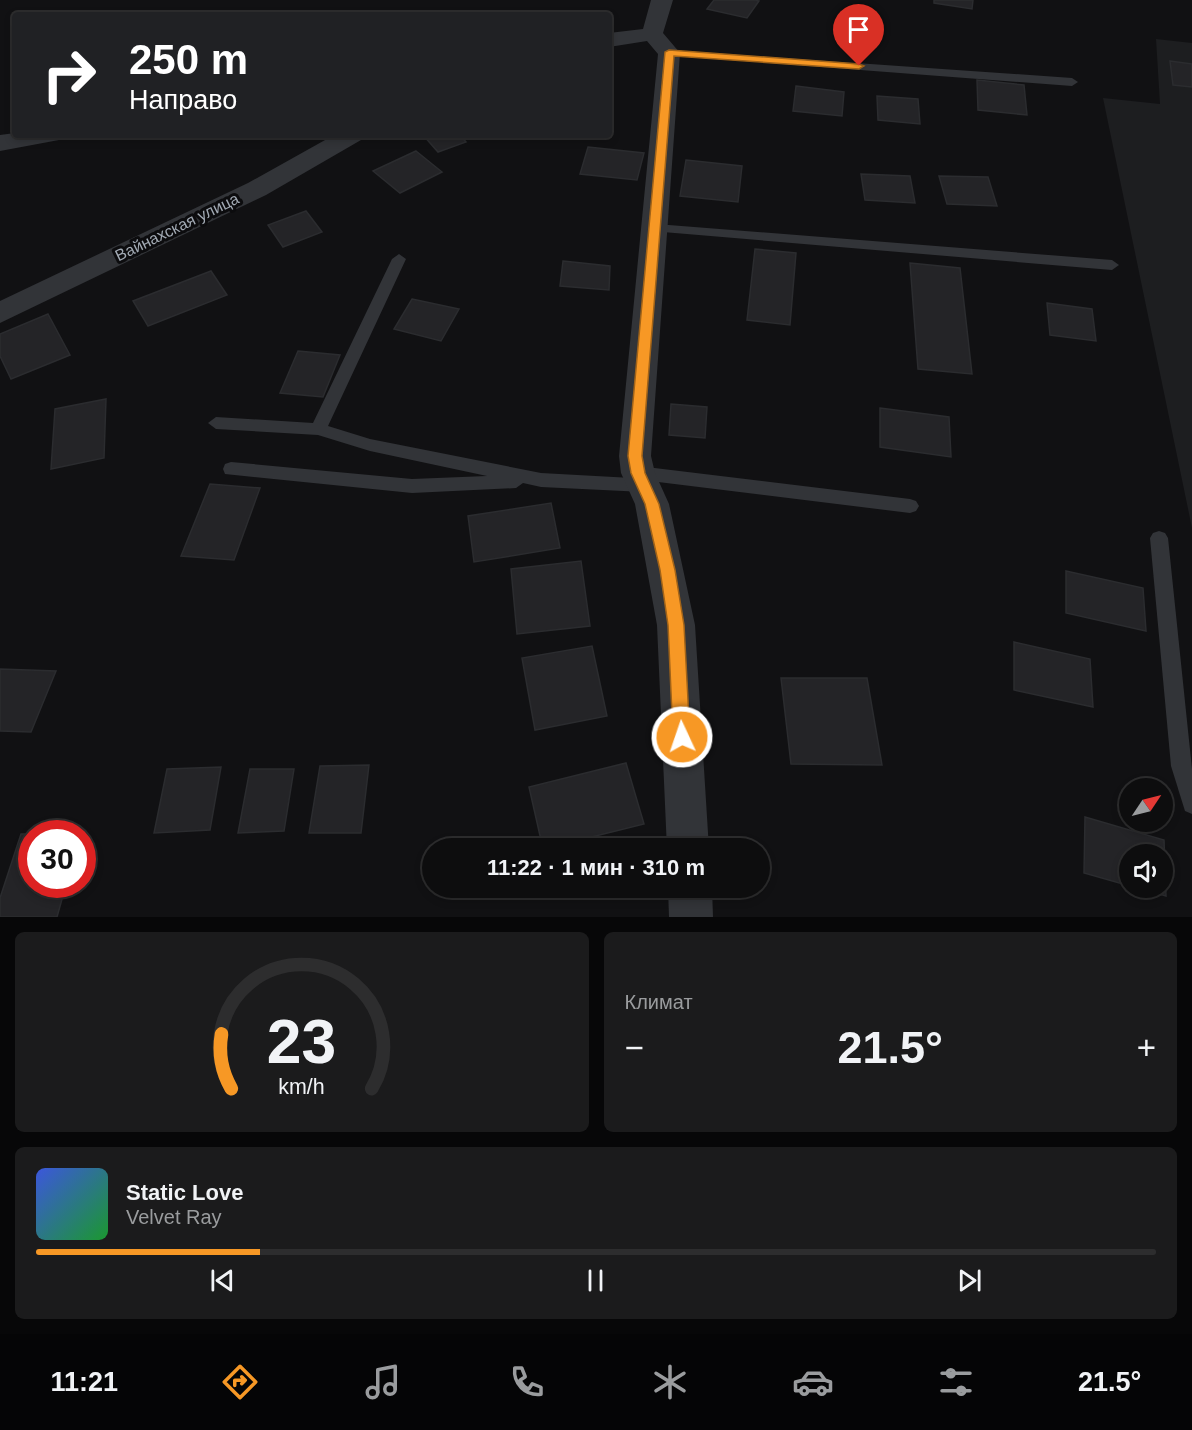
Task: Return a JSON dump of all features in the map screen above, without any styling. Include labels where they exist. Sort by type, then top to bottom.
[{"type":"street","points":[[662,0],[656,228],[635,456],[641,479],[652,504],[676,625],[687,838]]},
{"type":"street","points":[[612,40],[661,43]]},
{"type":"street","points":[[0,143],[31,138]]},
{"type":"street","name":"Вайнахская улица","points":[[0,313],[257,189],[347,138]]},
{"type":"street","points":[[690,898],[691,917]]},
{"type":"lane","points":[[661,43],[1072,82]]},
{"type":"lane","points":[[656,228],[1112,265]]},
{"type":"lane","points":[[318,429],[399,259]]},
{"type":"lane","points":[[216,423],[318,429],[370,445],[540,480]]},
{"type":"lane","points":[[231,470],[412,486],[540,480],[641,479],[910,506]]},
{"type":"lane","points":[[1159,538],[1181,766],[1192,804]]},
{"type":"shaded area","points":[[1156,39],[1192,43],[1192,528],[1103,98],[1160,104]]},
{"type":"building","points":[[714,0],[759,1],[747,18],[707,9]]},
{"type":"building","points":[[934,0],[973,0],[972,9],[934,3]]},
{"type":"building","points":[[1170,61],[1192,64],[1192,87],[1173,85]]},
{"type":"building","points":[[977,80],[1024,85],[1027,115],[978,110]]},
{"type":"building","points":[[796,86],[844,92],[842,116],[793,111]]},
{"type":"building","points":[[877,96],[918,99],[920,124],[878,120]]},
{"type":"building","points":[[426,138],[463,138],[466,142],[438,152]]},
{"type":"building","points":[[588,147],[644,153],[637,180],[580,174]]},
{"type":"building","points":[[416,151],[442,172],[400,193],[373,171]]},
{"type":"building","points":[[686,160],[742,166],[738,202],[680,196]]},
{"type":"building","points":[[861,174],[910,176],[915,203],[865,200]]},
{"type":"building","points":[[939,176],[988,177],[997,206],[947,204]]},
{"type":"building","points":[[306,211],[322,232],[283,247],[268,225]]},
{"type":"building","points":[[755,249],[796,253],[790,325],[747,320]]},
{"type":"building","points":[[563,261],[610,266],[609,290],[560,286]]},
{"type":"building","points":[[910,263],[960,268],[972,374],[918,369]]},
{"type":"building","points":[[211,271],[227,295],[148,326],[133,301]]},
{"type":"building","points":[[412,299],[459,309],[441,341],[394,329]]},
{"type":"building","points":[[1047,303],[1092,309],[1096,341],[1050,335]]},
{"type":"building","points":[[48,314],[70,355],[11,379],[0,356],[0,334]]},
{"type":"building","points":[[298,351],[340,355],[323,397],[280,393]]},
{"type":"building","points":[[106,399],[104,458],[51,469],[55,409]]},
{"type":"building","points":[[671,404],[707,407],[705,438],[669,435]]},
{"type":"building","points":[[880,408],[949,417],[951,457],[880,447]]},
{"type":"building","points":[[210,484],[260,488],[234,560],[181,556]]},
{"type":"building","points":[[551,503],[560,548],[474,562],[468,516]]},
{"type":"building","points":[[581,561],[590,626],[517,634],[511,569]]},
{"type":"building","points":[[1066,571],[1143,588],[1146,631],[1066,613]]},
{"type":"building","points":[[1014,642],[1090,659],[1093,707],[1014,690]]},
{"type":"building","points":[[592,646],[607,716],[535,730],[522,658]]},
{"type":"building","points":[[0,669],[56,671],[31,732],[0,731]]},
{"type":"building","points":[[781,678],[867,678],[882,765],[791,764]]},
{"type":"building","points":[[626,763],[644,824],[587,838],[541,838],[529,787]]},
{"type":"building","points":[[369,765],[361,833],[309,833],[320,766]]},
{"type":"building","points":[[221,767],[210,830],[154,833],[167,769]]},
{"type":"building","points":[[250,769],[294,769],[284,831],[238,833]]},
{"type":"building","points":[[1085,817],[1119,827],[1119,832],[1137,832],[1164,840],[1164,844],[1119,844],[1119,883],[1084,873]]},
{"type":"building","points":[[18,843],[18,898],[62,898],[57,917],[0,917],[0,898]]},
{"type":"route","points":[[682,737],[676,625],[667,570],[652,504],[638,473],[635,456],[656,228],[669,52],[859,66]]}]
